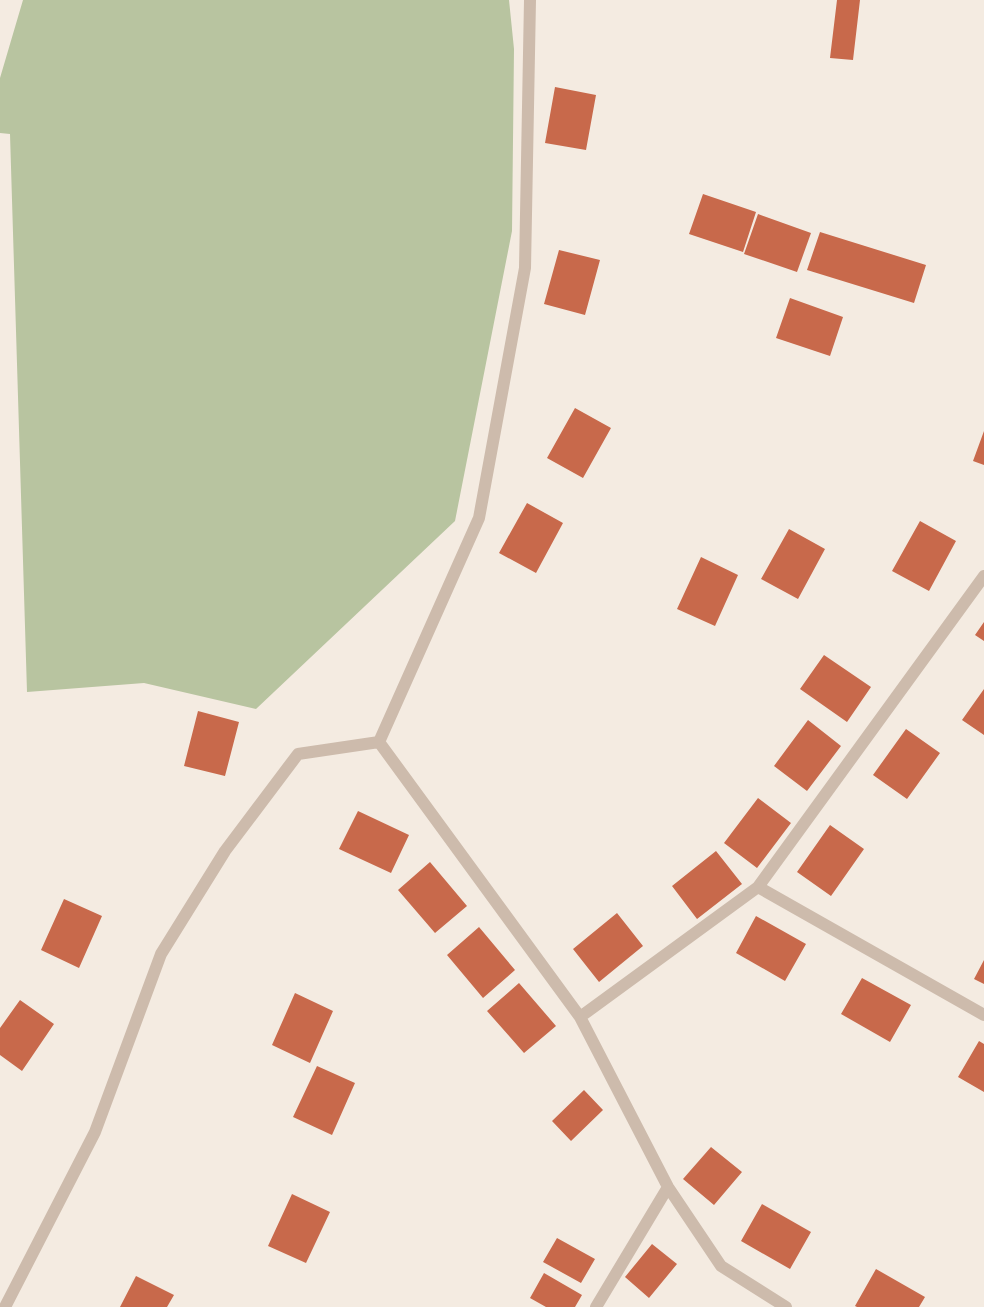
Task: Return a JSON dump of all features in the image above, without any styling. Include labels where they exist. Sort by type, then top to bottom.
[{"type":"street","points":[[380,742],[479,518],[524,268],[530,0]]},
{"type":"street","points":[[580,1017],[758,887],[984,576]]},
{"type":"street","points":[[380,742],[580,1017],[668,1187],[721,1266],[786,1307]]},
{"type":"street","points":[[5,1307],[95,1132],[161,954],[226,851],[298,754],[380,742]]},
{"type":"street","points":[[758,887],[984,1015]]},
{"type":"street","points":[[596,1307],[668,1187]]},
{"type":"green space","points":[[23,0],[509,0],[514,49],[512,231],[455,521],[256,709],[144,683],[27,692],[10,134],[0,133],[0,78]]},
{"type":"building","points":[[837,0],[860,0],[853,60],[830,58]]},
{"type":"building","points":[[555,87],[596,95],[586,150],[545,143]]},
{"type":"building","points":[[703,194],[756,212],[743,252],[689,234]]},
{"type":"building","points":[[758,214],[811,233],[797,272],[744,254]]},
{"type":"building","points":[[820,232],[926,265],[914,303],[807,270]]},
{"type":"building","points":[[559,250],[600,260],[585,315],[544,304]]},
{"type":"building","points":[[790,298],[843,317],[830,356],[776,338]]},
{"type":"building","points":[[575,408],[611,428],[583,478],[547,458]]},
{"type":"building","points":[[984,431],[984,465],[973,461]]},
{"type":"building","points":[[527,503],[563,523],[536,573],[499,553]]},
{"type":"building","points":[[920,521],[956,541],[929,591],[892,571]]},
{"type":"building","points":[[789,529],[825,549],[798,599],[761,579]]},
{"type":"building","points":[[701,557],[738,575],[715,626],[677,609]]},
{"type":"building","points":[[984,622],[984,641],[975,635]]},
{"type":"building","points":[[824,655],[871,687],[847,722],[800,689]]},
{"type":"building","points":[[984,689],[984,735],[962,720]]},
{"type":"building","points":[[198,711],[239,722],[225,776],[184,766]]},
{"type":"building","points":[[808,720],[841,746],[807,791],[774,766]]},
{"type":"building","points":[[906,729],[940,753],[907,799],[873,775]]},
{"type":"building","points":[[758,798],[791,823],[757,868],[724,843]]},
{"type":"building","points":[[358,811],[409,835],[391,873],[339,849]]},
{"type":"building","points":[[830,825],[864,849],[831,896],[797,872]]},
{"type":"building","points":[[716,851],[742,884],[697,919],[672,886]]},
{"type":"building","points":[[430,862],[467,906],[435,933],[398,890]]},
{"type":"building","points":[[64,899],[102,916],[79,968],[41,950]]},
{"type":"building","points":[[617,913],[643,946],[599,982],[573,949]]},
{"type":"building","points":[[756,916],[806,944],[785,981],[736,953]]},
{"type":"building","points":[[479,927],[515,970],[483,998],[447,955]]},
{"type":"building","points":[[984,960],[984,984],[974,979]]},
{"type":"building","points":[[862,978],[911,1005],[890,1042],[841,1014]]},
{"type":"building","points":[[519,983],[556,1026],[524,1053],[487,1011]]},
{"type":"building","points":[[295,993],[333,1011],[310,1063],[272,1045]]},
{"type":"building","points":[[20,1000],[54,1024],[22,1071],[0,1055],[0,1028]]},
{"type":"building","points":[[979,1041],[984,1044],[984,1092],[958,1077]]},
{"type":"building","points":[[317,1066],[355,1083],[332,1135],[293,1117]]},
{"type":"building","points":[[584,1090],[603,1110],[571,1141],[552,1121]]},
{"type":"building","points":[[711,1147],[742,1172],[714,1205],[683,1179]]},
{"type":"building","points":[[292,1194],[330,1212],[306,1263],[268,1246]]},
{"type":"building","points":[[762,1204],[811,1232],[790,1269],[741,1241]]},
{"type":"building","points":[[557,1238],[595,1259],[581,1283],[543,1262]]},
{"type":"building","points":[[652,1244],[677,1264],[649,1298],[625,1277]]},
{"type":"building","points":[[876,1269],[925,1297],[919,1307],[855,1306]]},
{"type":"building","points":[[544,1273],[582,1295],[575,1307],[546,1307],[530,1298]]},
{"type":"building","points":[[136,1276],[174,1295],[167,1307],[120,1307]]}]
